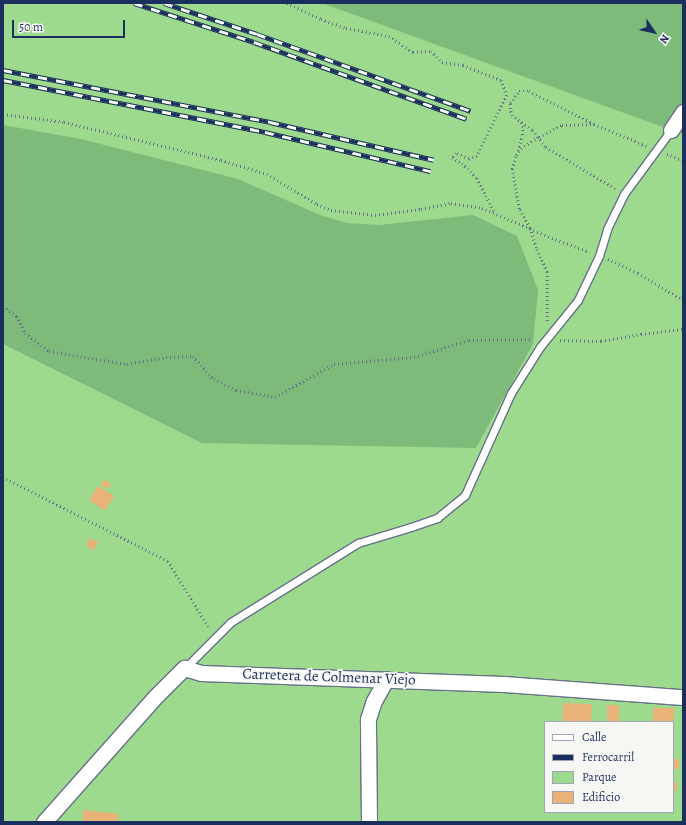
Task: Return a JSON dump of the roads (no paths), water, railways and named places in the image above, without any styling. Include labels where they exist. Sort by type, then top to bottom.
[{"type":"street","points":[[671,130],[683,112]]},
{"type":"street","points":[[44,822],[156,696],[184,668]]},
{"type":"street","name":"Carretera de Colmenar Viejo","points":[[184,668],[201,673],[504,684],[683,697]]},
{"type":"street","points":[[369,822],[368,718],[374,701],[386,679]]},
{"type":"lane","points":[[184,668],[231,622],[358,543],[436,518],[465,495],[511,393],[546,339],[578,300],[599,256],[607,229],[624,194],[671,130]]},
{"type":"railway","points":[[134,3],[254,42],[467,119]]},
{"type":"railway","points":[[164,3],[257,34],[471,111]]},
{"type":"railway","points":[[3,70],[270,122],[434,160]]},
{"type":"railway","points":[[3,80],[265,132],[430,171]]}]
